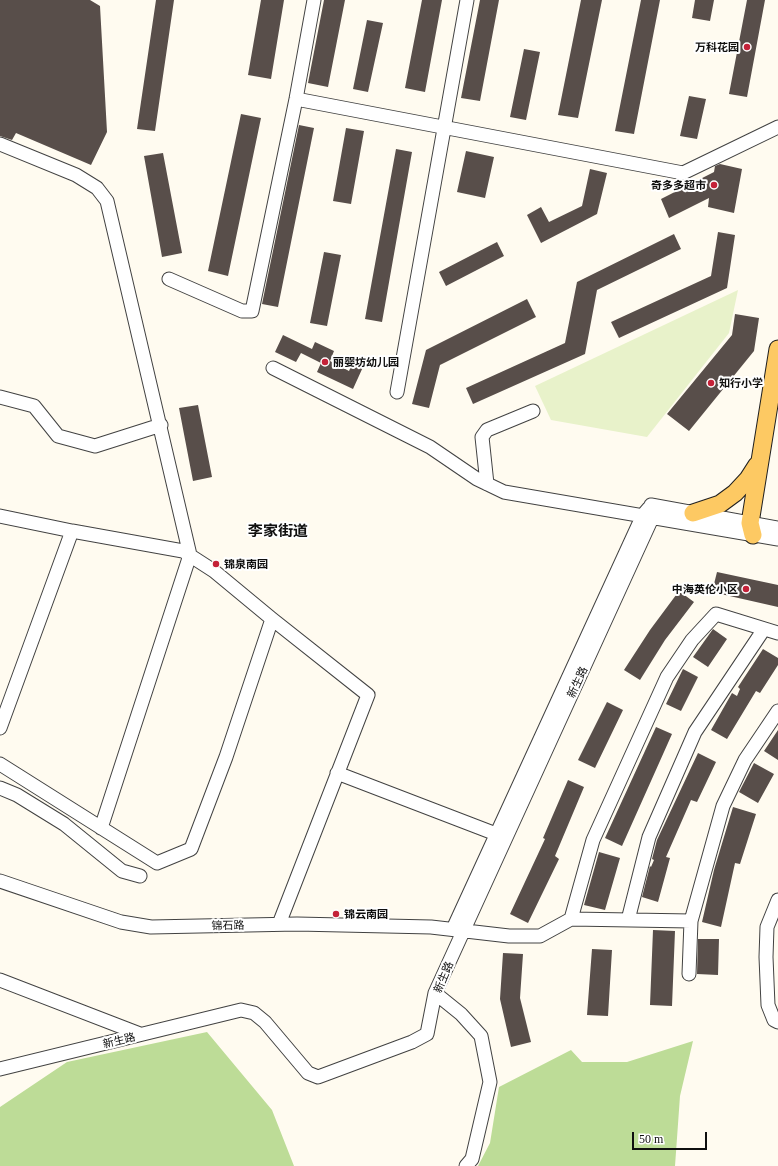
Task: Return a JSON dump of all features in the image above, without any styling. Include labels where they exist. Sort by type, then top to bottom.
[{"type":"main road","points":[[754,528],[760,461],[778,349]]},
{"type":"main road","points":[[754,528],[778,414]]},
{"type":"main road","points":[[693,513],[709,509],[720,504],[735,493],[748,479],[760,461]]},
{"type":"street","points":[[169,279],[242,311],[252,311],[296,99],[314,0]]},
{"type":"street","points":[[398,392],[443,127],[467,0]]},
{"type":"street","points":[[296,99],[683,173],[778,127]]},
{"type":"street","points":[[0,144],[76,175],[97,188],[107,201],[161,425],[190,555],[101,828]]},
{"type":"street","points":[[273,368],[430,447],[477,479],[504,492],[754,528],[778,528]]},
{"type":"street","points":[[0,397],[34,406],[58,436],[95,446],[161,425]]},
{"type":"street","points":[[487,484],[482,437],[487,430],[533,411]]},
{"type":"street","points":[[649,512],[693,513],[754,528],[778,539]]},
{"type":"street","name":"新生路","points":[[0,1069],[241,1010],[254,1013],[265,1022],[308,1073],[318,1076],[412,1042],[427,1034],[435,993],[458,929],[496,834],[649,512]]},
{"type":"street","name":"新生路","points":[[458,929],[649,512]]},
{"type":"street","points":[[0,516],[72,531],[173,548],[190,555],[214,570],[272,619],[368,695],[279,924]]},
{"type":"street","points":[[0,728],[72,531]]},
{"type":"street","points":[[691,922],[571,919],[593,840],[667,677],[692,640],[716,614],[778,633]]},
{"type":"street","points":[[0,764],[157,863],[191,849],[226,757],[272,619]]},
{"type":"street","points":[[628,920],[649,837],[695,732],[764,629]]},
{"type":"street","points":[[689,974],[691,922],[723,806],[746,760],[778,711]]},
{"type":"street","points":[[337,773],[496,834]]},
{"type":"street","points":[[0,788],[17,795],[64,824],[122,871],[140,876]]},
{"type":"street","name":"锦石路","points":[[0,881],[121,922],[151,927],[279,924],[458,929],[509,936],[540,936],[571,919]]},
{"type":"street","points":[[778,900],[767,927],[766,958],[768,1005],[774,1020],[778,1022]]},
{"type":"street","points":[[0,980],[140,1034]]},
{"type":"street","points":[[435,993],[461,1014],[481,1036],[490,1082],[472,1159],[466,1166]]},
{"type":"green space","points":[[738,290],[729,333],[647,437],[551,420],[535,386]]},
{"type":"green space","points":[[207,1032],[272,1110],[294,1166],[0,1166],[0,1107],[67,1062]]},
{"type":"green space","points":[[693,1041],[680,1096],[675,1166],[478,1166],[490,1143],[499,1087],[571,1050],[582,1062],[627,1062]]},
{"type":"building","points":[[0,0],[90,0],[100,6],[107,132],[91,165],[16,133],[12,140],[0,136]]},
{"type":"building","points":[[156,0],[174,0],[155,131],[137,129]]},
{"type":"building","points":[[261,0],[284,0],[271,79],[248,75]]},
{"type":"building","points":[[324,0],[345,0],[328,87],[308,83]]},
{"type":"building","points":[[422,0],[442,0],[425,92],[405,88]]},
{"type":"building","points":[[480,0],[499,0],[480,101],[461,98]]},
{"type":"building","points":[[581,0],[602,0],[578,118],[558,115]]},
{"type":"building","points":[[641,0],[660,0],[634,134],[615,131]]},
{"type":"building","points":[[695,0],[714,0],[710,21],[692,18]]},
{"type":"building","name":"万科花园","points":[[747,0],[765,0],[747,97],[729,94]]},
{"type":"building","points":[[367,20],[383,23],[368,92],[353,89]]},
{"type":"building","points":[[524,49],[540,52],[526,120],[510,117]]},
{"type":"building","points":[[689,96],[706,99],[697,139],[680,136]]},
{"type":"building","points":[[241,114],[261,118],[228,276],[208,271]]},
{"type":"building","points":[[299,125],[314,128],[278,307],[262,304]]},
{"type":"building","points":[[346,128],[364,131],[351,204],[333,201]]},
{"type":"building","points":[[396,149],[412,152],[382,322],[365,319]]},
{"type":"building","points":[[466,151],[494,157],[485,198],[457,192]]},
{"type":"building","points":[[163,153],[182,253],[162,257],[144,156]]},
{"type":"building","name":"奇多多超市","points":[[720,164],[742,169],[734,213],[708,207],[709,198],[669,218],[661,199],[714,172],[715,166]]},
{"type":"building","points":[[590,169],[607,173],[597,214],[541,243],[527,215],[541,207],[549,222],[582,206]]},
{"type":"building","points":[[718,232],[735,235],[727,288],[619,338],[611,322],[711,276]]},
{"type":"building","points":[[674,234],[681,249],[597,290],[585,354],[473,404],[466,388],[565,343],[577,282]]},
{"type":"building","points":[[497,242],[504,256],[446,286],[439,272]]},
{"type":"building","points":[[324,252],[341,255],[327,326],[310,323]]},
{"type":"building","points":[[527,299],[536,317],[440,365],[429,408],[412,404],[426,350]]},
{"type":"building","name":"知行小学","points":[[735,314],[759,318],[754,351],[689,431],[667,414],[732,335]]},
{"type":"building","name":"丽婴坊幼儿园","points":[[283,335],[312,349],[315,342],[334,351],[330,361],[349,371],[353,362],[363,367],[353,389],[317,372],[321,363],[301,353],[296,362],[275,352]]},
{"type":"building","points":[[198,405],[212,477],[193,481],[179,408]]},
{"type":"building","name":"中海英伦小区","points":[[717,572],[778,585],[778,607],[712,592]]},
{"type":"building","points":[[679,591],[694,602],[665,640],[640,680],[624,670],[650,630]]},
{"type":"building","points":[[713,629],[727,639],[708,667],[693,657]]},
{"type":"building","points":[[763,649],[778,658],[778,665],[760,693],[756,691],[727,739],[711,730],[732,693],[737,696],[740,689],[738,687]]},
{"type":"building","points":[[683,669],[698,677],[681,711],[666,704]]},
{"type":"building","points":[[607,702],[623,710],[595,768],[578,760]]},
{"type":"building","points":[[656,727],[672,734],[622,846],[605,838]]},
{"type":"building","points":[[778,730],[778,760],[764,751]]},
{"type":"building","points":[[698,753],[716,762],[697,802],[691,800],[666,857],[670,858],[658,902],[642,897],[650,866],[651,867],[654,860],[652,859],[657,840]]},
{"type":"building","points":[[754,763],[774,774],[758,803],[739,792]]},
{"type":"building","points":[[568,780],[584,787],[555,856],[559,859],[528,923],[510,914],[545,839],[543,838]]},
{"type":"building","points":[[733,807],[756,814],[740,864],[735,863],[721,927],[702,922],[714,870]]},
{"type":"building","points":[[599,852],[620,858],[605,910],[584,905]]},
{"type":"building","points":[[653,930],[675,931],[672,1006],[650,1005]]},
{"type":"building","points":[[698,939],[719,939],[718,975],[697,974]]},
{"type":"building","points":[[592,949],[612,950],[608,1016],[587,1015]]},
{"type":"building","points":[[503,953],[523,954],[520,998],[531,1042],[511,1047],[500,999]]},
{"type":"place","name":"万科花园","points":[[747,47]]},
{"type":"place","name":"奇多多超市","points":[[714,185]]},
{"type":"place","name":"丽婴坊幼儿园","points":[[325,362]]},
{"type":"place","name":"知行小学","points":[[711,383]]},
{"type":"place","name":"锦泉南园","points":[[216,564]]},
{"type":"place","name":"中海英伦小区","points":[[746,589]]},
{"type":"place","name":"锦云南园","points":[[336,914]]},
{"type":"district","name":"李家街道","points":[[278,530]]}]
